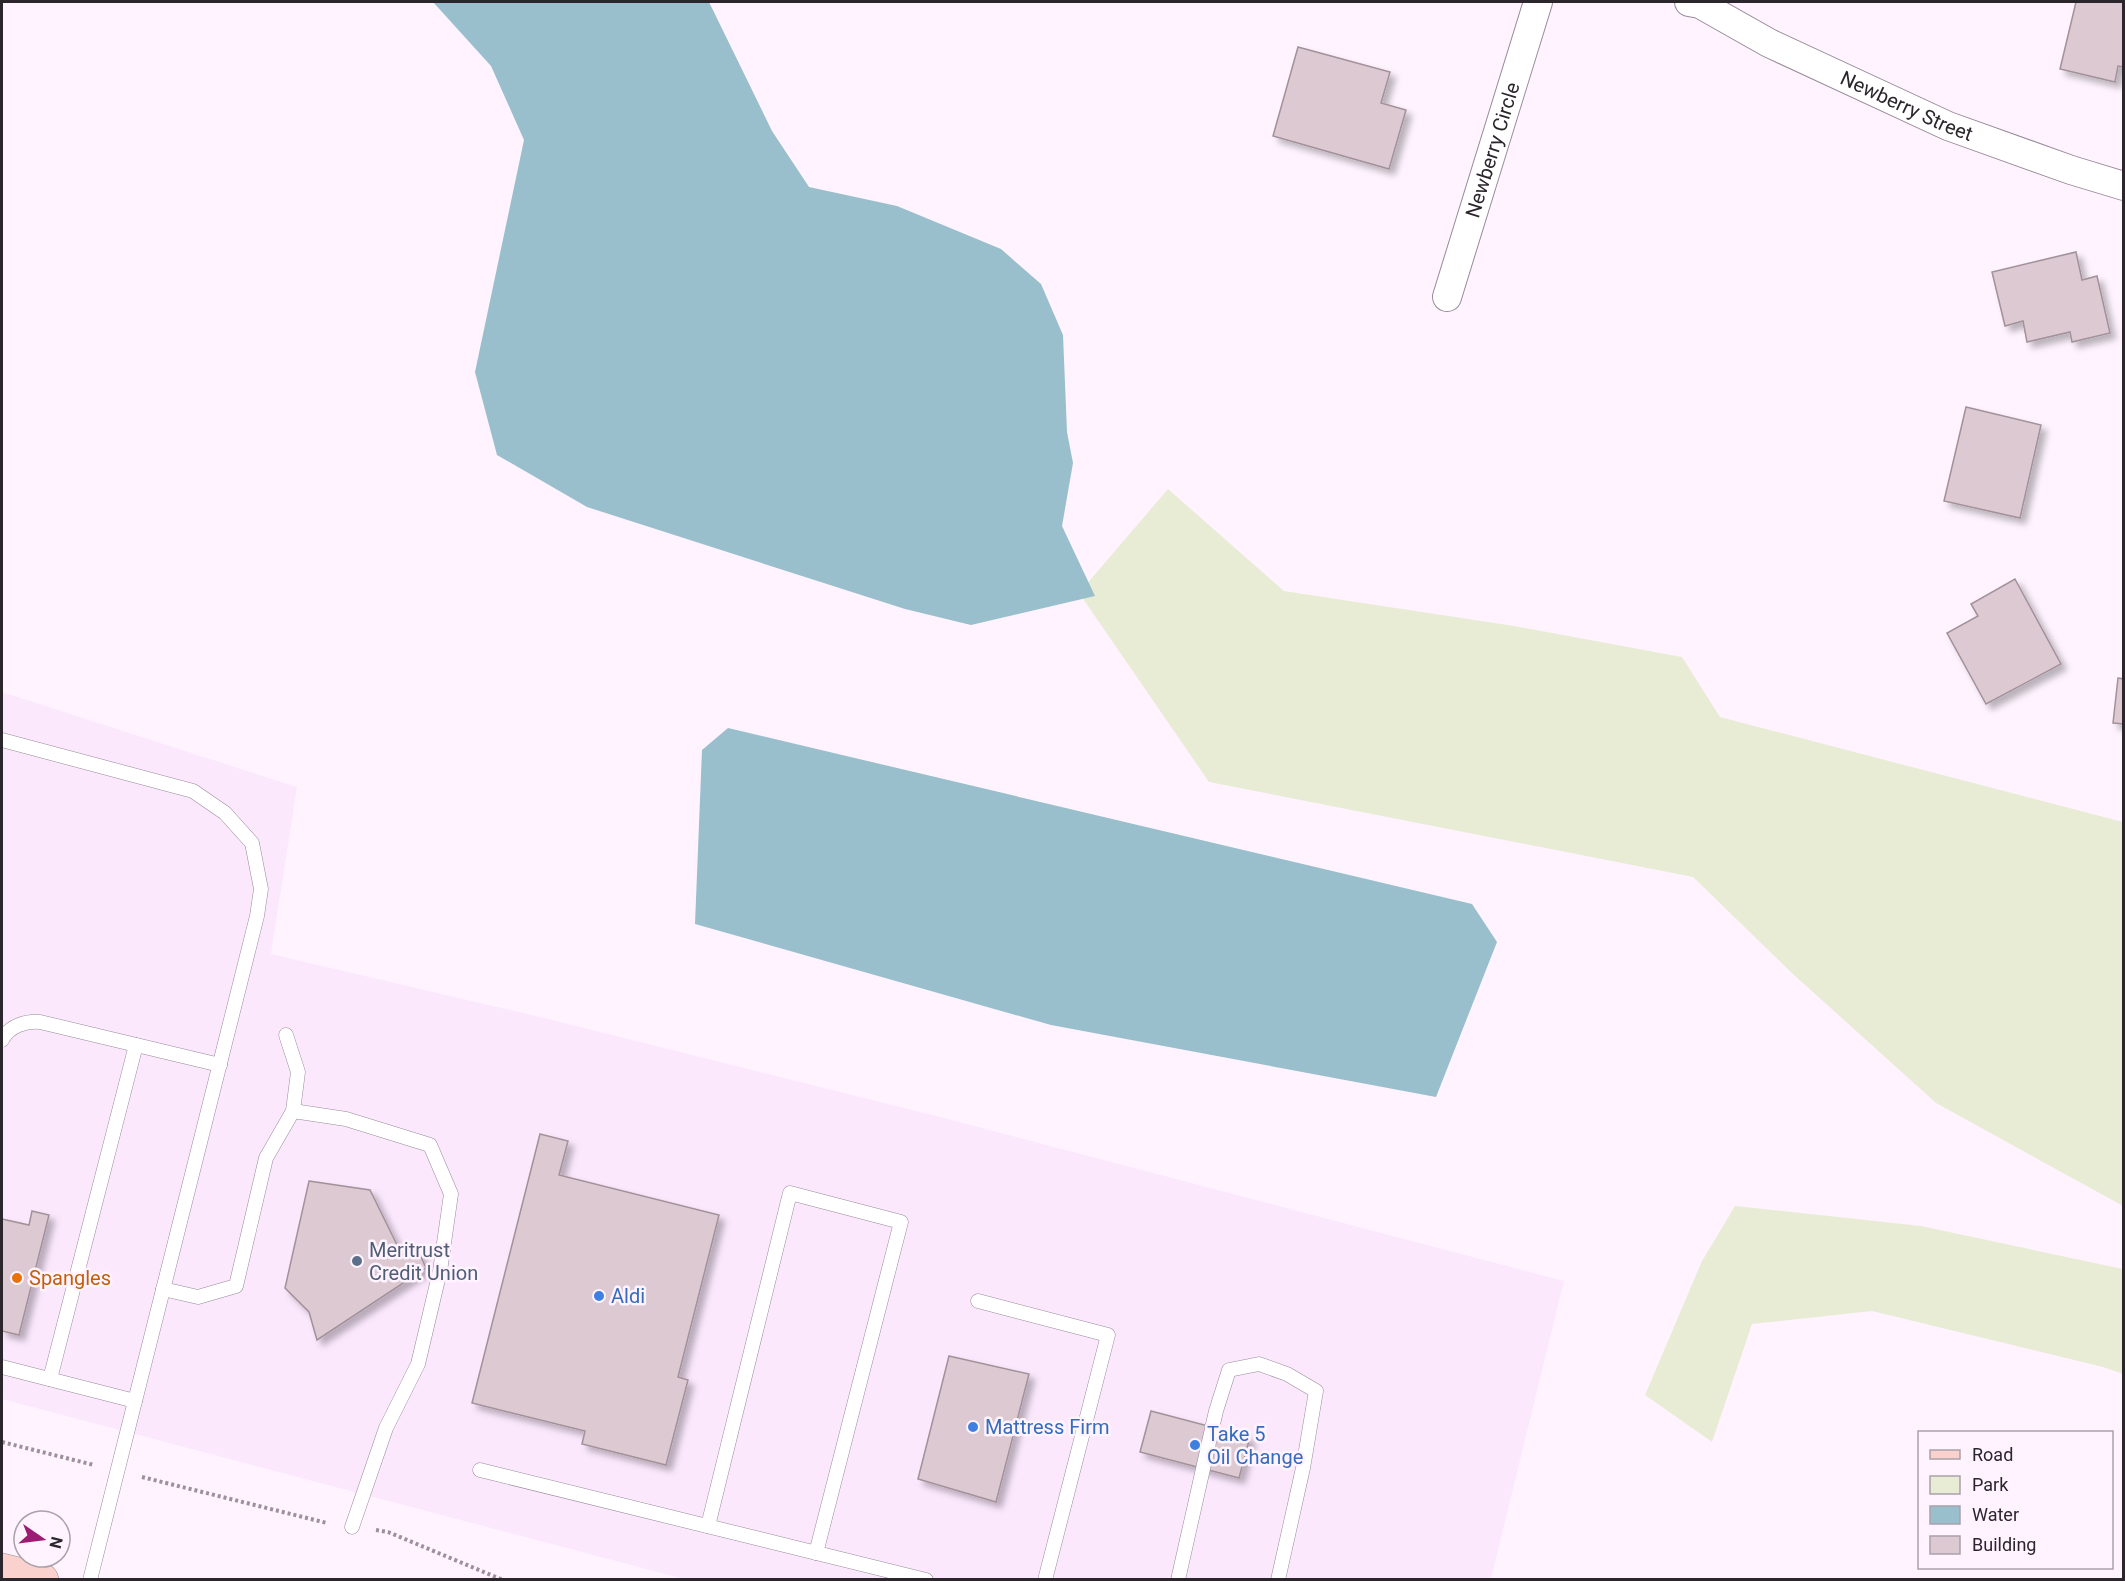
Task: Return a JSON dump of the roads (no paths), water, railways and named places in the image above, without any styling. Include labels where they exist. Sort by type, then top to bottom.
[{"type":"main road","points":[[2,1570],[42,1580]]},
{"type":"street","name":"Newberry Circle","points":[[1447,297],[1538,2]]},
{"type":"street","name":"Newberry Street","points":[[1697,2],[1768,43],[1948,126],[2071,170],[2124,186]]},
{"type":"lane","points":[[2,740],[193,791],[225,813],[252,843],[261,889],[257,916],[90,1580]]},
{"type":"lane","points":[[2,1040],[5,1033],[19,1024],[31,1022],[220,1065]]},
{"type":"lane","points":[[163,1289],[198,1298],[236,1286],[266,1158],[293,1111],[298,1072],[286,1035]]},
{"type":"lane","points":[[50,1379],[136,1045]]},
{"type":"lane","points":[[293,1111],[346,1119],[430,1145],[452,1194],[440,1271],[418,1364],[386,1428],[352,1527]]},
{"type":"lane","points":[[708,1526],[790,1193],[901,1222],[816,1553]]},
{"type":"lane","points":[[978,1301],[1108,1335],[1046,1580]]},
{"type":"lane","points":[[1178,1580],[1216,1411],[1229,1370],[1259,1364],[1287,1374],[1316,1391],[1303,1468],[1278,1580]]},
{"type":"lane","points":[[2,1367],[135,1401]]},
{"type":"lane","points":[[480,1470],[926,1580]]},
{"type":"water","points":[[433,2],[709,2],[772,131],[809,187],[897,206],[1001,249],[1041,284],[1063,335],[1067,432],[1073,463],[1062,526],[1095,596],[971,625],[905,609],[587,507],[497,455],[475,372],[524,140],[491,66]]},
{"type":"water","points":[[728,728],[1472,904],[1497,942],[1436,1097],[1051,1025],[695,924],[702,750]]},
{"type":"place","name":"Meritrust Credit Union","points":[[357,1261]]},
{"type":"place","name":"Spangles","points":[[17,1278]]},
{"type":"place","name":"Aldi","points":[[599,1296]]},
{"type":"place","name":"Mattress Firm","points":[[973,1427]]},
{"type":"place","name":"Take 5 Oil Change","points":[[1195,1445]]}]
